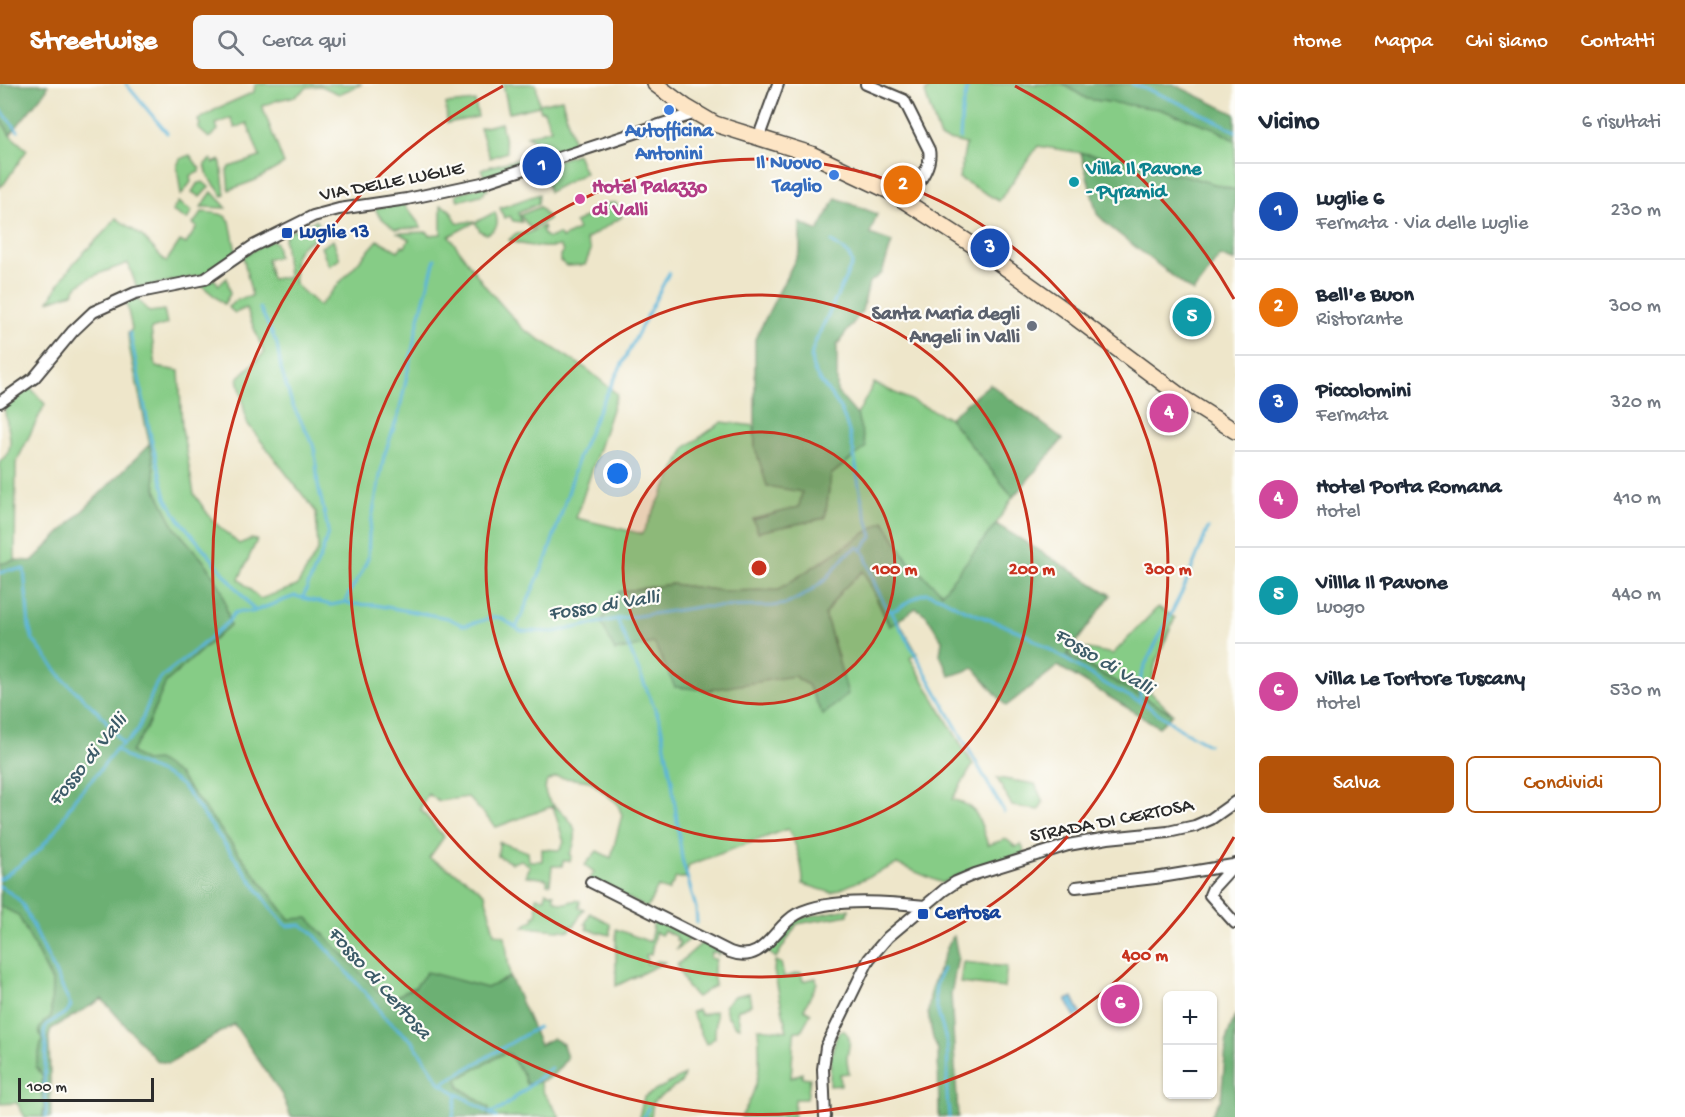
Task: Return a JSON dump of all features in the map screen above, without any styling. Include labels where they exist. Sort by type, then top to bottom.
[{"type":"main road","points":[[656,84],[696,113],[724,127],[791,146],[831,162],[880,186],[982,251],[1183,398],[1235,431]]},
{"type":"street","points":[[759,136],[778,84]]},
{"type":"street","points":[[866,84],[904,100],[929,150],[929,164],[906,202]]},
{"type":"street","name":"VIA DELLE LUGLIE","points":[[0,402],[34,378],[73,331],[93,312],[131,295],[205,279],[253,246],[313,216],[345,207],[407,199],[473,185],[696,113]]},
{"type":"street","name":"STRADA DI CERTOSA","points":[[825,1117],[824,1057],[828,1042],[871,955],[888,937],[953,884],[975,874],[1068,845],[1108,837],[1168,832],[1194,826],[1211,819],[1235,802]]},
{"type":"street","points":[[1076,887],[1165,876],[1234,864]]},
{"type":"street","points":[[1234,864],[1209,896],[1235,923]]},
{"type":"street","points":[[591,882],[667,922],[741,955],[748,955],[762,947],[791,917],[807,910],[863,902],[925,906]]},
{"type":"green space","points":[[0,84],[48,84],[47,89],[10,135],[0,118]]},
{"type":"green space","points":[[255,84],[362,84],[339,94],[321,86],[308,87],[296,96],[262,106],[284,164],[256,180],[229,190],[227,171],[229,167],[260,157],[247,123],[235,128],[231,118],[216,124],[218,130],[209,138],[198,128],[200,125],[198,120],[254,92]]},
{"type":"green space","points":[[503,84],[536,84],[539,104],[562,99],[575,148],[557,153],[527,136],[551,129],[544,111],[541,111],[539,106],[509,113]]},
{"type":"green space","points":[[932,84],[1063,84],[1087,99],[1159,109],[1214,128],[1235,141],[1235,190],[1183,175],[1162,173],[1138,162],[1038,146],[999,201],[959,178],[966,144],[940,138],[925,93]]},
{"type":"green space","points":[[1063,84],[1173,84],[1235,114],[1235,141],[1214,128],[1159,109],[1087,99]]},
{"type":"green space","points":[[475,101],[478,117],[447,123],[446,104]]},
{"type":"green space","points":[[0,118],[10,135],[27,150],[0,187]]},
{"type":"green space","points":[[501,123],[507,152],[490,158],[480,128]]},
{"type":"green space","points":[[531,145],[552,155],[485,178],[481,169],[525,157]]},
{"type":"green space","points":[[1081,153],[1138,162],[1162,173],[1183,175],[1235,190],[1235,262],[1220,256],[1193,292],[1110,227],[1097,214]]},
{"type":"green space","points":[[577,154],[585,173],[549,192],[543,165]]},
{"type":"green space","points":[[190,155],[200,169],[199,172],[190,176],[191,182],[181,195],[177,166],[180,159]]},
{"type":"green space","points":[[211,159],[213,163],[220,160],[221,163],[225,195],[223,196],[208,176],[205,164]]},
{"type":"green space","points":[[203,182],[209,187],[200,197],[192,192],[197,184]]},
{"type":"green space","points":[[486,185],[488,190],[484,191],[484,194],[458,201],[456,194]]},
{"type":"green space","points":[[212,192],[225,206],[226,208],[201,207]]},
{"type":"green space","points":[[539,194],[538,204],[518,213],[522,222],[513,221],[510,216],[504,218],[500,208]]},
{"type":"green space","points":[[836,198],[877,214],[870,234],[892,242],[882,273],[869,283],[862,311],[837,345],[837,392],[857,415],[866,447],[831,475],[825,518],[758,532],[753,520],[799,507],[802,492],[767,486],[755,448],[755,339],[800,250],[800,223],[818,231]]},
{"type":"green space","points":[[178,202],[192,211],[187,220],[172,211]]},
{"type":"green space","points":[[403,203],[421,228],[395,229],[379,216],[375,208]]},
{"type":"green space","points":[[609,203],[616,203],[622,217],[586,239],[591,250],[585,265],[567,266],[560,261],[563,251],[560,246],[534,246],[509,240],[515,234],[528,233],[543,226],[545,236],[549,238],[559,234],[562,238],[578,230],[575,223]]},
{"type":"green space","points":[[441,205],[450,210],[459,223],[471,221],[476,222],[495,212],[496,226],[490,232],[486,234],[480,231],[475,222],[449,236],[485,286],[523,329],[587,369],[617,394],[576,518],[642,534],[686,447],[722,422],[754,426],[755,448],[802,491],[800,507],[753,519],[758,532],[825,518],[831,475],[865,447],[857,415],[874,383],[949,418],[1013,497],[996,524],[943,594],[908,561],[884,521],[778,590],[723,591],[672,584],[619,592],[601,622],[654,643],[770,679],[794,676],[808,685],[823,715],[838,657],[825,614],[842,590],[863,570],[889,626],[898,620],[917,653],[910,658],[973,765],[952,799],[973,810],[988,845],[1006,839],[1016,847],[1021,844],[1025,853],[972,869],[942,883],[897,864],[832,893],[803,884],[799,856],[788,829],[689,865],[685,878],[676,878],[668,891],[658,887],[647,908],[590,879],[594,872],[585,865],[597,851],[611,858],[622,815],[617,803],[590,781],[556,777],[547,781],[545,791],[548,799],[569,820],[574,828],[575,840],[570,861],[563,861],[562,866],[552,866],[550,884],[547,884],[547,879],[526,876],[530,866],[521,860],[512,863],[498,856],[499,842],[528,852],[529,861],[542,861],[542,849],[560,850],[564,842],[553,806],[496,827],[468,797],[439,801],[428,794],[420,809],[444,837],[429,858],[465,878],[485,894],[494,933],[505,936],[510,977],[487,988],[427,972],[415,987],[393,998],[379,992],[289,919],[179,775],[144,761],[131,752],[146,729],[166,682],[230,625],[222,590],[207,565],[175,528],[156,490],[153,461],[129,346],[128,333],[132,329],[126,301],[137,298],[149,312],[164,310],[167,324],[151,329],[156,367],[179,371],[182,428],[194,494],[212,520],[239,544],[251,539],[257,540],[239,579],[260,599],[297,586],[318,550],[316,512],[247,423],[238,378],[264,353],[246,308],[235,313],[228,307],[237,300],[252,296],[243,256],[271,240],[276,243],[278,257],[267,259],[271,279],[288,277],[284,239],[288,232],[317,220],[321,235],[300,248],[295,259],[294,274],[295,284],[319,306],[378,240],[398,251],[402,246],[405,247],[409,239],[398,233],[441,234]]},
{"type":"green space","points":[[540,207],[549,219],[531,229],[520,215]]},
{"type":"green space","points":[[202,212],[221,214],[230,221],[236,252],[209,274],[137,288],[128,263],[88,278],[73,293],[49,301],[73,264],[116,218],[142,236],[166,262],[180,241],[186,244],[197,227],[193,224]]},
{"type":"green space","points":[[333,240],[340,259],[329,266],[321,247]]},
{"type":"green space","points":[[227,278],[230,294],[224,304],[200,284],[214,279],[219,285]]},
{"type":"green space","points":[[990,384],[1063,439],[1013,497],[949,418]]},
{"type":"green space","points":[[30,387],[45,404],[16,463],[15,560],[0,564],[0,461],[6,456],[10,442],[4,404]]},
{"type":"green space","points":[[150,444],[156,490],[175,528],[207,565],[222,590],[230,625],[166,682],[146,729],[131,752],[144,761],[157,760],[179,775],[289,919],[308,918],[379,992],[393,998],[415,987],[427,972],[487,988],[510,977],[540,1045],[553,1038],[563,1044],[567,1058],[550,1077],[540,1082],[526,1084],[523,1074],[510,1054],[504,1053],[458,1079],[459,1087],[489,1108],[488,1117],[291,1117],[282,1095],[234,1024],[169,1063],[157,1061],[102,999],[51,1029],[49,1037],[51,1117],[43,1117],[44,1104],[41,1092],[43,1076],[36,1067],[42,1039],[39,1030],[51,1017],[52,981],[18,915],[0,906],[0,564],[15,560],[32,561]]},
{"type":"green space","points":[[884,521],[908,561],[942,593],[996,524],[1111,595],[1067,655],[1173,714],[1159,727],[1058,666],[1006,706],[974,668],[950,676],[940,655],[942,640],[926,615],[916,608],[890,626],[863,571],[842,590],[825,614],[848,694],[823,715],[808,685],[794,676],[709,690],[675,687],[654,643],[615,651],[601,622],[619,592],[672,584],[723,591],[778,590]]},
{"type":"green space","points":[[1158,607],[1175,618],[1155,665],[1150,692],[1173,714],[1067,654],[1073,646],[1113,654]]},
{"type":"green space","points":[[997,778],[1035,784],[1043,802],[1039,810],[1012,806]]},
{"type":"green space","points":[[546,892],[554,894],[554,899],[558,902],[580,901],[579,908],[584,909],[574,926],[571,926],[570,931],[523,927],[534,919],[533,916],[537,915],[536,897],[545,898]]},
{"type":"green space","points":[[0,906],[18,914],[52,982],[51,1017],[39,1030],[42,1039],[36,1067],[43,1076],[41,1092],[44,1104],[43,1117],[25,1117],[17,1103],[0,1104]]},
{"type":"green space","points":[[849,909],[848,915],[797,924],[776,958],[768,952],[754,956],[797,919]]},
{"type":"green space","points":[[590,913],[610,924],[610,935],[586,929],[588,925],[585,924]]},
{"type":"green space","points":[[654,920],[692,938],[677,949],[680,942],[676,940],[677,937],[664,931],[661,935],[655,932],[651,954],[646,955],[647,964],[656,963],[656,961],[665,962],[616,986],[616,929],[650,942]]},
{"type":"green space","points":[[954,936],[958,957],[951,994],[958,1117],[939,1117],[938,1050],[928,1013],[931,989],[951,938]]},
{"type":"green space","points":[[702,943],[721,952],[718,955],[718,953],[711,952],[710,958],[716,959],[713,972],[715,985],[697,997],[687,987],[677,965]]},
{"type":"green space","points":[[775,961],[781,963],[784,977],[801,973],[803,981],[816,978],[817,983],[804,1009],[811,1013],[801,1031],[795,1031],[794,1036],[791,1078],[802,1073],[802,1077],[810,1078],[807,1099],[795,1099],[794,1117],[741,1117],[753,1094],[758,1074],[758,1028],[787,1031],[774,971]]},
{"type":"green space","points":[[963,962],[1007,967],[1004,988],[960,983]]},
{"type":"green space","points":[[749,993],[751,1005],[737,1010],[740,1027],[735,1026],[727,1017],[725,1005],[734,996]]},
{"type":"green space","points":[[698,1010],[701,1015],[715,1011],[715,1038],[706,1044],[691,1012]]},
{"type":"green space","points":[[1235,1015],[1235,1117],[1210,1117],[1221,1099],[1227,1037]]},
{"type":"green space","points":[[843,1030],[849,1039],[847,1058],[849,1073],[840,1074],[841,1085],[830,1086],[832,1052],[839,1032]]},
{"type":"green space","points":[[504,1053],[509,1054],[523,1074],[526,1084],[540,1082],[543,1092],[560,1117],[488,1117],[489,1108],[459,1086],[457,1079]]},
{"type":"green space","points":[[684,1075],[682,1082],[653,1102],[651,1117],[639,1117],[644,1097]]},
{"type":"water","points":[[1073,997],[1081,1014],[1075,1017],[1066,1000]]},
{"type":"waterway","points":[[126,84],[167,133]]},
{"type":"waterway","points":[[960,138],[962,111],[968,84]]},
{"type":"waterway","points":[[1132,84],[1185,105],[1235,131]]},
{"type":"waterway","points":[[0,109],[18,131]]},
{"type":"waterway","points":[[832,242],[847,254],[852,264],[814,345],[812,364],[819,380],[841,410],[849,431],[861,496],[872,537],[862,549]]},
{"type":"waterway","points":[[346,602],[368,558],[369,533],[384,456],[399,413],[419,318],[435,259]]},
{"type":"waterway","points":[[516,628],[547,557],[578,458],[600,407],[669,273]]},
{"type":"waterway","points":[[260,308],[277,344],[281,369],[292,404],[312,442],[327,525],[328,532],[322,553],[303,597]]},
{"type":"waterway","points":[[130,333],[151,438],[166,498],[179,519],[255,611]]},
{"type":"waterway","points":[[1140,702],[1141,676],[1145,665],[1183,590],[1208,528]]},
{"type":"waterway","name":"Fosso di Valli","points":[[0,879],[41,848],[58,827],[75,798],[116,749],[138,730],[156,684],[163,676],[229,621],[234,613],[252,612],[295,596],[331,605],[346,602],[375,605],[448,618],[462,625],[495,617],[501,618],[521,631],[554,632],[617,619],[699,607],[787,604],[825,580],[846,555],[858,547],[864,552],[876,587],[887,609],[891,611],[897,609],[926,593],[942,598],[960,608],[1023,633],[1208,744]]},
{"type":"waterway","points":[[0,573],[24,569],[29,627],[33,640],[64,680],[103,717],[123,744]]},
{"type":"waterway","points":[[891,611],[1004,812]]},
{"type":"waterway","points":[[617,619],[660,721],[672,782],[682,859],[696,908],[697,923]]},
{"type":"waterway","name":"Fosso di Certosa","points":[[116,749],[184,788],[272,909],[287,926],[301,925],[311,931],[383,1016],[413,1042],[441,1084],[496,1117]]},
{"type":"waterway","points":[[0,886],[23,905],[71,1006],[67,1012],[46,1025],[44,1033],[46,1117]]},
{"type":"waterway","points":[[943,969],[935,989],[935,999],[947,1046],[949,1117]]},
{"type":"waterway","points":[[441,1084],[538,1027]]},
{"type":"waterway","points":[[490,1113],[501,1109],[551,1068]]},
{"type":"waterway","points":[[453,1117],[457,1094]]},
{"type":"waterway","name":"Fosso di Certosa","points":[[644,1117],[648,1108]]},
{"type":"place","name":"Autofficina Antonini","points":[[669,110]]},
{"type":"place","name":"Luglie 6","points":[[542,166]]},
{"type":"place","name":"Il Nuovo Taglio","points":[[834,175]]},
{"type":"place","name":"Villa Il Pavone - Pyramid","points":[[1074,182]]},
{"type":"place","name":"Bell'e Buon","points":[[903,185]]},
{"type":"place","name":"Hotel Palazzo di Valli","points":[[580,199]]},
{"type":"place","name":"Luglie 13","points":[[287,233]]},
{"type":"place","name":"Piccolomini","points":[[990,248]]},
{"type":"place","name":"Villla Il Pavone","points":[[1192,317]]},
{"type":"place","name":"Santa Maria degli Angeli in Valli","points":[[1032,326]]},
{"type":"place","name":"Hotel Porta Romana","points":[[1169,413]]},
{"type":"place","name":"Certosa","points":[[923,914]]},
{"type":"place","name":"Villa Le Tortore Tuscany","points":[[1120,1004]]}]
